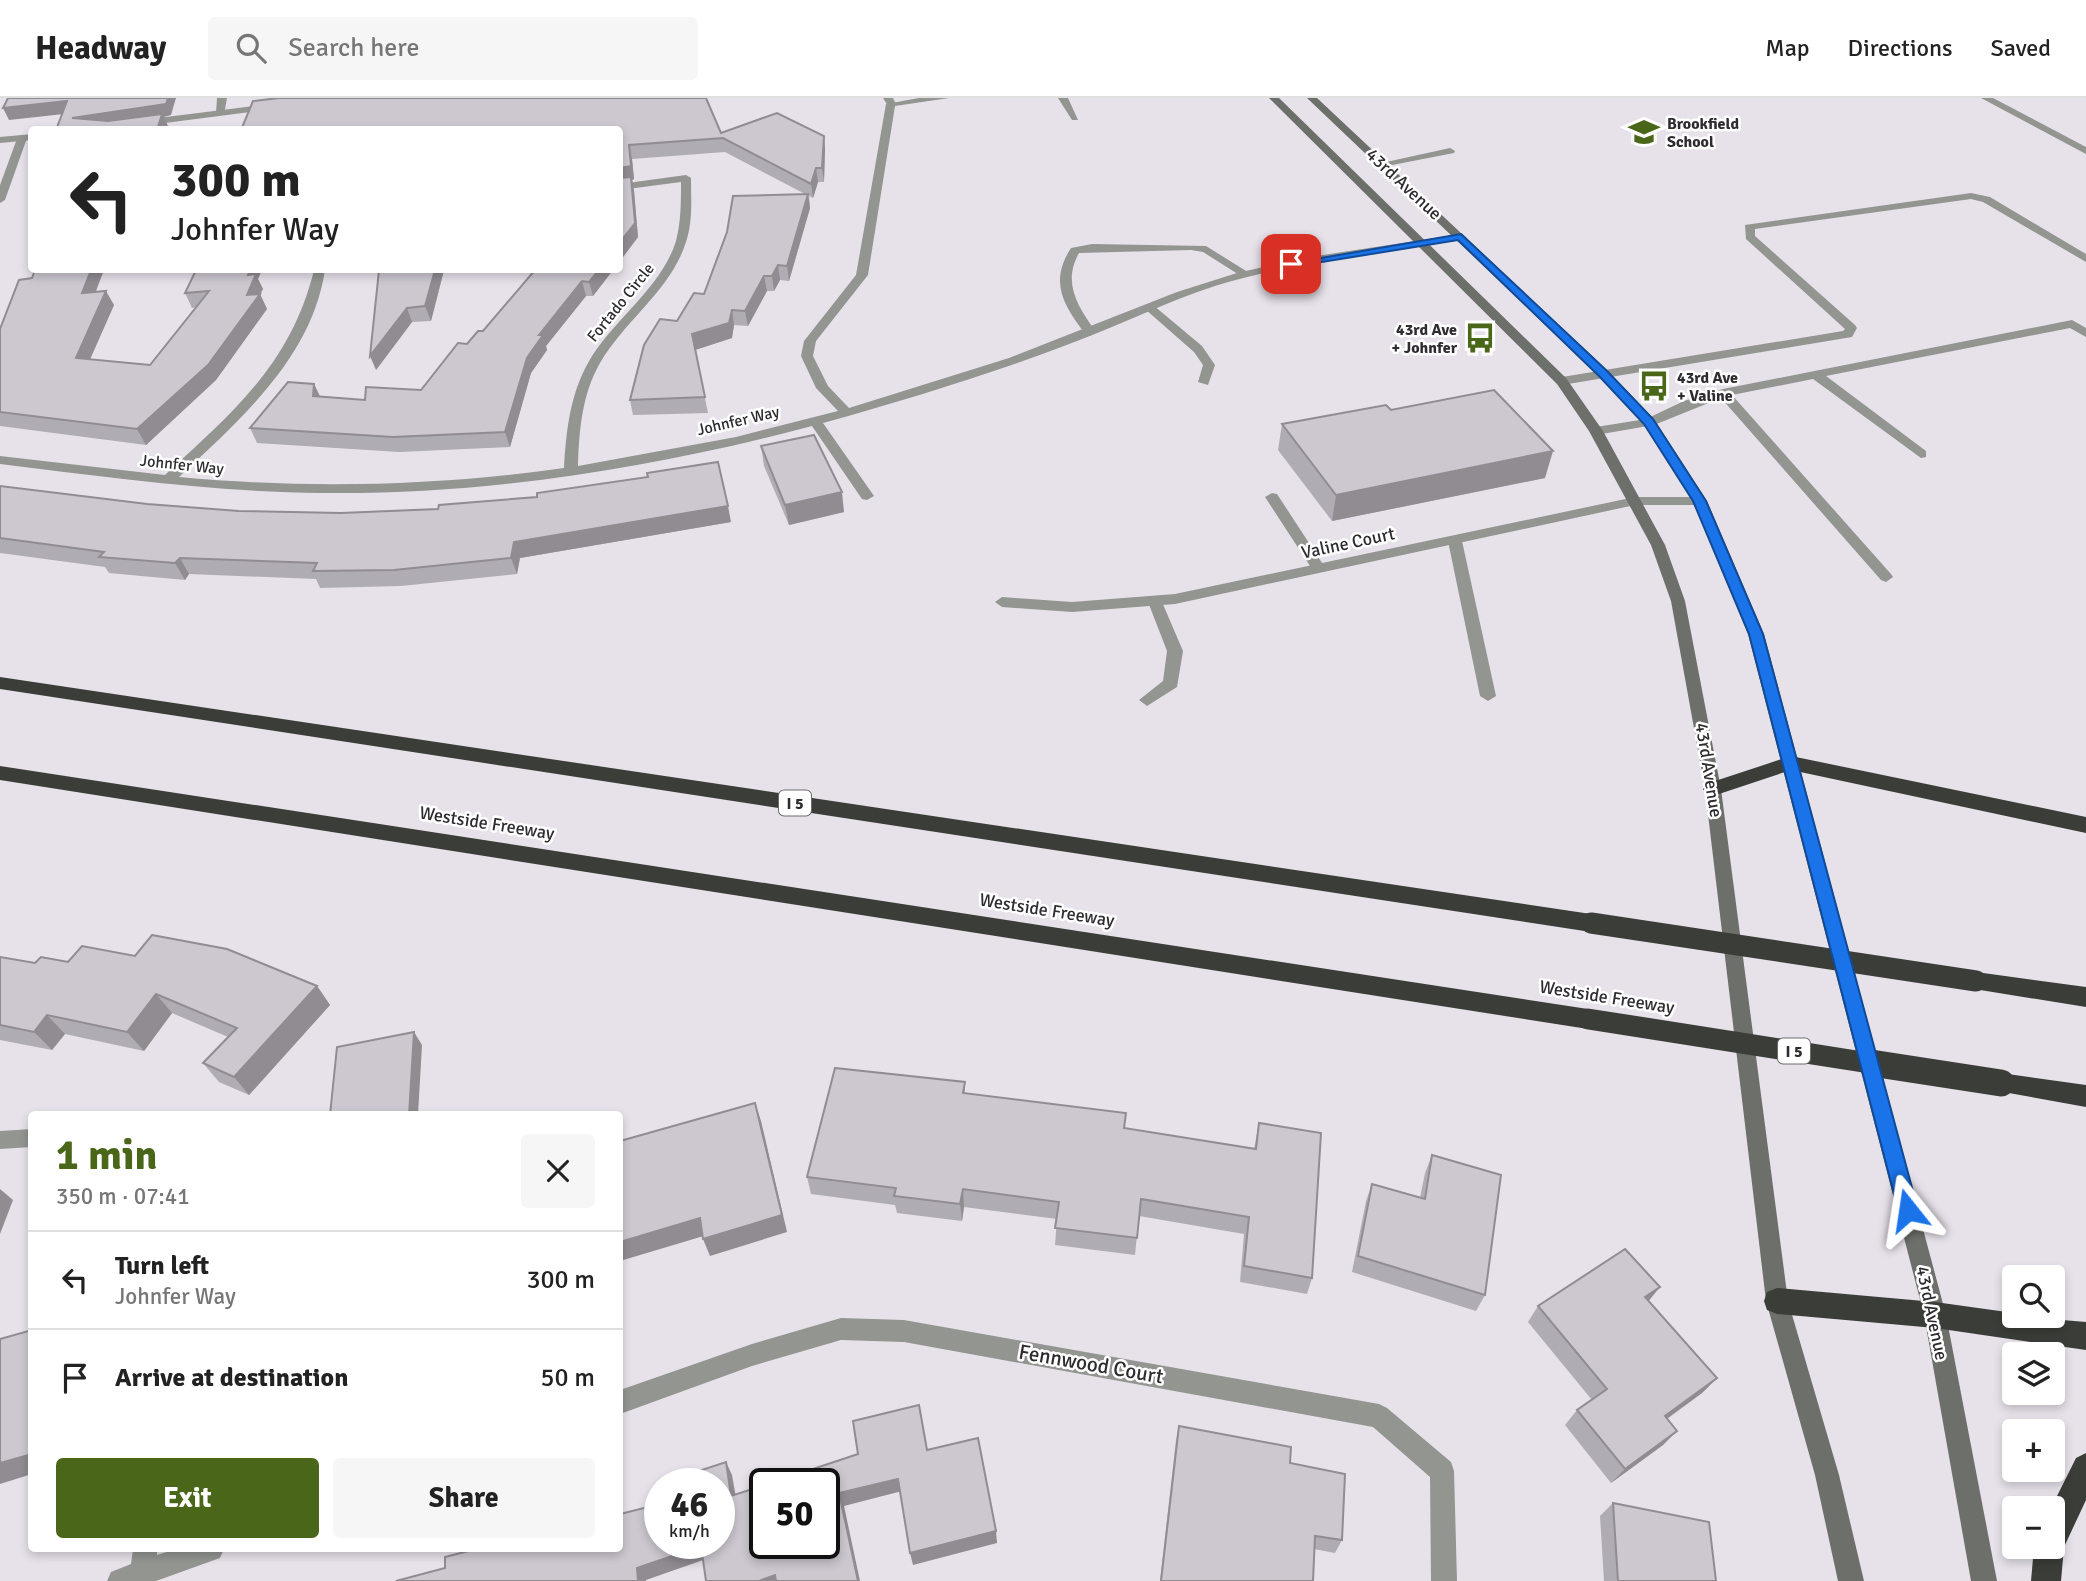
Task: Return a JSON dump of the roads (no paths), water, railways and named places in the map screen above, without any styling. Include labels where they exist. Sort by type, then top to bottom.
[{"type":"highway","name":"I 5","points":[[0,683],[2086,997]]},
{"type":"highway","points":[[1713,789],[1791,764],[2086,825]]},
{"type":"highway","name":"Westside Freeway","points":[[0,773],[2086,1096]]},
{"type":"highway","points":[[1777,1301],[1936,1315],[2086,1336]]},
{"type":"highway","points":[[2065,1512],[2086,1468]]},
{"type":"highway","points":[[2046,1581],[2048,1559]]},
{"type":"main road","name":"43rd Avenue","points":[[1274,98],[1562,382],[1596,431],[1658,545],[1678,601],[1713,789],[1777,1301],[1827,1475],[1851,1581]]},
{"type":"main road","name":"43rd Avenue","points":[[1312,98],[1603,373],[1649,422],[1700,501],[1756,634],[1936,1315],[1984,1581]]},
{"type":"street","points":[[221,113],[222,98]]},
{"type":"street","points":[[846,412],[822,388],[807,356],[810,341],[862,275],[889,101],[944,98]]},
{"type":"street","points":[[1063,98],[1075,118]]},
{"type":"street","points":[[1986,98],[2086,151]]},
{"type":"street","points":[[126,124],[289,105]]},
{"type":"street","points":[[0,141],[27,137]]},
{"type":"street","points":[[0,200],[27,137]]},
{"type":"street","points":[[1382,164],[1450,151]]},
{"type":"street","name":"Fortado Circle","points":[[571,471],[572,423],[580,392],[611,338],[654,290],[671,266],[688,220],[686,178],[623,187]]},
{"type":"street","points":[[1562,382],[1848,334],[1851,328],[1750,236],[1749,227],[1971,196],[1986,199],[2086,259]]},
{"type":"street","name":"Johnfer Way","points":[[0,460],[167,481],[326,490],[461,483],[571,471],[704,446],[846,412],[968,376],[1090,332],[1149,307],[1245,274],[1461,237]]},
{"type":"street","points":[[1090,332],[1069,306],[1066,297],[1067,261],[1075,250],[1092,247],[1206,249],[1245,274]]},
{"type":"street","points":[[167,481],[243,407],[288,354],[306,322],[317,292],[320,273]]},
{"type":"street","points":[[1149,307],[1198,349],[1209,365],[1204,382]]},
{"type":"street","points":[[1596,431],[1649,422],[1723,393],[2072,324],[2086,333]]},
{"type":"street","points":[[1816,375],[1921,454]]},
{"type":"street","points":[[1723,393],[1886,577]]},
{"type":"street","points":[[815,420],[867,496]]},
{"type":"street","points":[[1272,497],[1319,569]]},
{"type":"street","name":"Valine Court","points":[[1002,602],[1072,607],[1155,601],[1455,541],[1635,501],[1700,501]]},
{"type":"street","points":[[1455,541],[1488,696]]},
{"type":"street","points":[[1147,700],[1171,683],[1175,651],[1155,601]]},
{"type":"street","points":[[0,1140],[28,1138]]},
{"type":"street","name":"Fennwood Court","points":[[623,1401],[752,1355],[841,1329],[854,1329],[904,1331],[1378,1416],[1442,1471],[1444,1581]]},
{"type":"street","points":[[136,1568],[199,1552]]},
{"type":"place","name":"Brookfield School","points":[[1644,132]]},
{"type":"place","name":"43rd Ave + Johnfer","points":[[1480,338]]},
{"type":"place","name":"43rd Ave + Valine","points":[[1654,386]]}]
